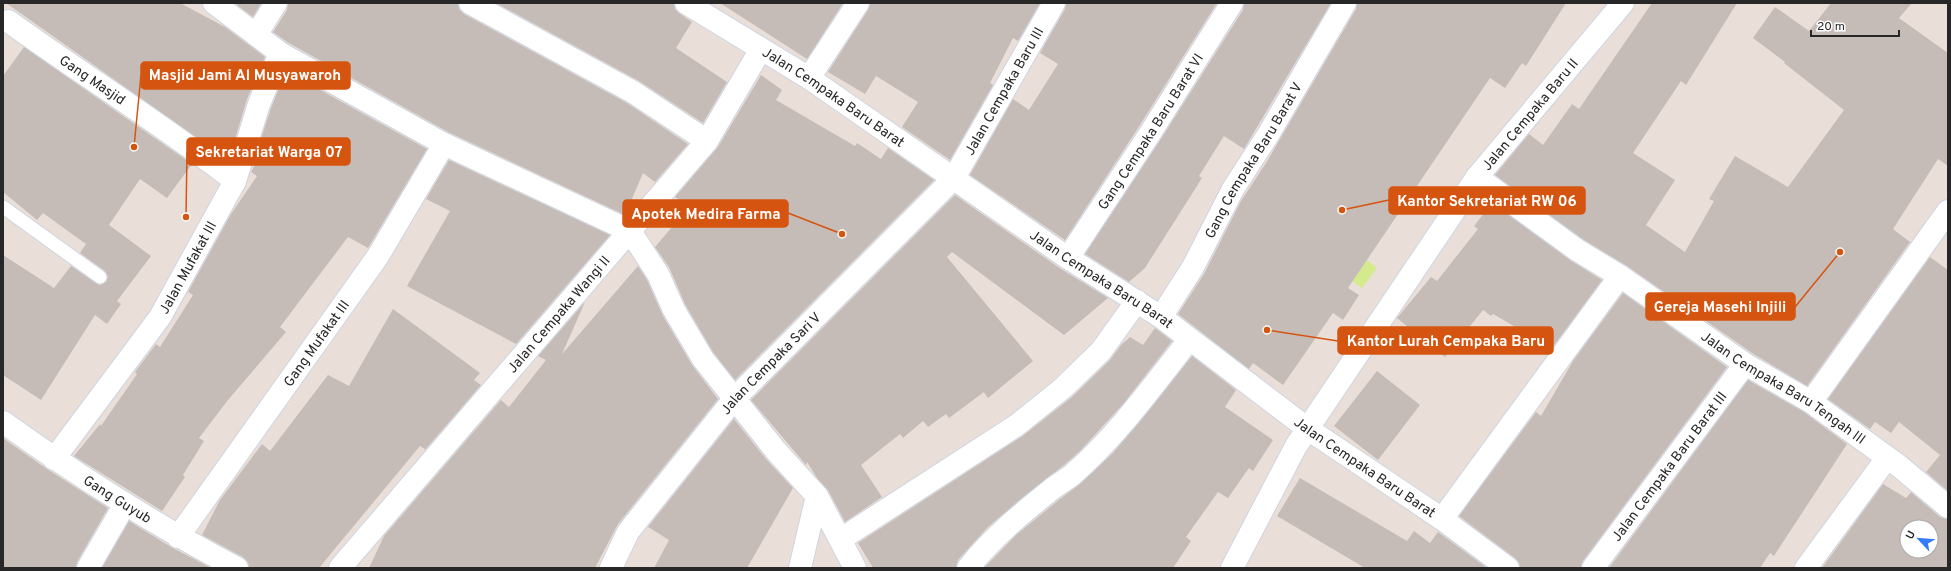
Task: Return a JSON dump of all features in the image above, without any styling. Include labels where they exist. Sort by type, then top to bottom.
[{"type":"street","points":[[214,3],[280,53],[444,144],[630,231],[658,274],[674,310],[703,359],[776,451],[817,496],[856,568]]},
{"type":"street","points":[[256,35],[276,3]]},
{"type":"street","points":[[470,3],[633,92],[707,141]]},
{"type":"street","name":"Jalan Cempaka Baru Barat","points":[[686,3],[809,78],[1068,258],[1161,317],[1189,340],[1308,429],[1442,519],[1498,565]]},
{"type":"street","points":[[809,78],[858,3]]},
{"type":"street","name":"Jalan Cempaka Baru III","points":[[954,178],[1054,3]]},
{"type":"street","name":"Gang Cempaka Baru Barat VI","points":[[1068,258],[1149,136],[1232,3]]},
{"type":"street","name":"Gang Cempaka Baru Barat V","points":[[1161,317],[1193,267],[1233,189],[1268,135],[1345,3]]},
{"type":"street","name":"Jalan Cempaka Baru II","points":[[1232,568],[1296,446],[1477,177],[1624,3]]},
{"type":"street","name":"Gang Masjid","points":[[5,22],[188,145],[235,181]]},
{"type":"street","name":"Jalan Cempaka Wangi II","points":[[340,568],[707,141],[761,49]]},
{"type":"street","name":"Jalan Mufakat III","points":[[54,459],[160,317],[235,181],[259,104],[280,53]]},
{"type":"street","name":"Gang Mufakat III","points":[[178,537],[378,256],[444,144]]},
{"type":"street","name":"Jalan Cempaka Baru Tengah III","points":[[1477,177],[1577,250],[1620,276],[1745,364],[1811,402],[1887,458],[1948,507]]},
{"type":"street","name":"Jalan Cempaka Sari V","points":[[611,568],[628,532],[734,399],[954,178]]},
{"type":"street","points":[[1811,402],[1948,212]]},
{"type":"street","points":[[1442,519],[1620,276]]},
{"type":"street","points":[[841,539],[1017,425],[1063,388],[1101,351],[1137,302]]},
{"type":"street","points":[[968,568],[991,542],[1053,488],[1071,476],[1110,438],[1189,340]]},
{"type":"street","name":"Jalan Cempaka Baru Barat III","points":[[1593,568],[1745,364]]},
{"type":"street","name":"Gang Guyub","points":[[3,422],[54,459],[125,504],[178,537],[237,568]]},
{"type":"street","points":[[1806,568],[1887,458]]},
{"type":"street","points":[[800,568],[817,496]]},
{"type":"street","points":[[88,568],[125,504]]},
{"type":"lane","points":[[3,207],[100,277]]},
{"type":"green space","points":[[1334,235],[1377,268],[1362,288],[1318,256]]},
{"type":"building","points":[[6,3],[180,3],[225,27],[265,57],[247,99],[233,146],[224,157]]},
{"type":"building","points":[[238,3],[261,3],[253,17],[237,5]]},
{"type":"building","points":[[288,3],[458,3],[459,9],[464,14],[627,103],[688,144],[655,182],[643,173],[625,215],[450,133],[287,42],[273,32],[287,10]]},
{"type":"building","points":[[496,3],[674,3],[675,9],[692,22],[676,48],[727,82],[703,123],[639,81]]},
{"type":"building","points":[[720,3],[843,3],[807,59]]},
{"type":"building","points":[[870,3],[1040,3],[1018,41],[1013,38],[990,83],[993,85],[950,160],[902,127],[918,102],[876,76],[865,94],[828,72],[868,10]]},
{"type":"building","points":[[1066,3],[1217,3],[1065,240],[970,175],[1013,99],[1029,110],[1058,64],[1040,53],[1065,9]]},
{"type":"building","points":[[1244,3],[1331,3],[1244,149],[1224,136],[1199,176],[1202,178],[1145,268],[1129,282],[1085,254],[1159,142],[1243,10]]},
{"type":"building","points":[[1357,3],[1566,3],[1526,66],[1522,63],[1505,88],[1490,78],[1348,288],[1359,295],[1343,320],[1333,313],[1283,385],[1253,363],[1249,369],[1178,314],[1204,274],[1241,201],[1266,163],[1356,9]]},
{"type":"building","points":[[1652,3],[1737,3],[1686,85],[1681,81],[1633,153],[1675,180],[1646,225],[1685,252],[1714,201],[1709,199],[1735,156],[1788,187],[1844,110],[1753,38],[1775,7],[1809,31],[1831,3],[1912,3],[1899,18],[1948,53],[1948,166],[1938,159],[1893,229],[1910,242],[1807,386],[1752,353],[1627,266],[1584,240],[1495,175],[1529,134],[1543,145],[1572,104],[1579,109]]},
{"type":"building","points":[[24,47],[192,164],[167,198],[140,179],[109,225],[151,256],[117,301],[121,304],[107,324],[95,315],[41,400],[3,375],[3,255],[54,288],[71,266],[99,285],[106,282],[108,277],[105,271],[80,253],[86,244],[43,213],[37,220],[3,192],[3,76]]},
{"type":"building","points":[[286,71],[427,149],[368,248],[348,237],[280,327],[286,332],[228,400],[199,438],[204,441],[183,475],[185,477],[162,511],[74,456],[100,424],[101,426],[137,374],[135,372],[156,344],[160,347],[193,295],[188,292],[231,214],[257,176],[251,172],[263,151],[258,148],[271,108]]},
{"type":"building","points":[[761,75],[782,90],[776,100],[855,146],[857,143],[881,159],[888,148],[934,180],[735,380],[713,352],[685,304],[669,267],[655,247],[689,207],[675,197],[718,147]]},
{"type":"building","points":[[449,160],[610,235],[516,344],[407,286],[450,211],[426,199]]},
{"type":"building","points":[[955,195],[1061,269],[1108,298],[1064,335],[952,252],[947,257],[1033,361],[988,398],[984,392],[949,418],[946,414],[928,427],[923,421],[903,438],[900,434],[861,465],[882,497],[845,522],[828,490],[817,478],[807,462],[806,465],[751,400]]},
{"type":"building","points":[[1492,203],[1570,260],[1602,280],[1552,348],[1493,314],[1491,316],[1483,310],[1445,357],[1397,318],[1431,277],[1437,281],[1478,229],[1474,226]]},
{"type":"building","points":[[1930,257],[1948,270],[1948,491],[1926,472],[1940,455],[1899,422],[1891,433],[1875,422],[1870,429],[1828,399]]},
{"type":"building","points":[[638,266],[647,280],[663,316],[692,365],[718,399],[618,524],[595,568],[369,568],[384,536],[501,400],[509,407],[546,360],[538,356],[585,302],[562,354]]},
{"type":"building","points":[[1623,293],[1727,367],[1583,561],[1581,568],[1520,568],[1519,563],[1515,558],[1459,516],[1536,412],[1541,416],[1573,361]]},
{"type":"building","points":[[393,309],[480,373],[474,380],[481,385],[424,451],[425,449],[420,446],[319,568],[249,568],[248,562],[243,557],[202,535],[220,500],[262,444],[270,451],[328,375],[349,386]]},
{"type":"building","points":[[1155,328],[1172,341],[1124,403],[1080,451],[988,527],[958,560],[956,568],[873,568],[858,543],[1024,435],[1072,397],[1110,360],[1121,345],[1130,337],[1143,345]]},
{"type":"building","points":[[1192,356],[1236,390],[1225,407],[1273,440],[1253,471],[1249,468],[1228,498],[1218,492],[1186,537],[1191,541],[1173,568],[984,568],[1016,535],[1080,484],[1113,453]]},
{"type":"building","points":[[1377,371],[1420,405],[1378,460],[1334,426]]},
{"type":"building","points":[[1748,380],[1804,412],[1847,444],[1774,556],[1770,553],[1760,568],[1609,568]]},
{"type":"building","points":[[734,419],[766,459],[793,488],[747,568],[654,568],[669,540],[648,527]]},
{"type":"building","points":[[3,438],[47,469],[108,508],[77,562],[76,568],[3,568]]},
{"type":"building","points":[[1300,478],[1407,541],[1414,531],[1430,543],[1438,532],[1487,568],[1365,568],[1277,516]]},
{"type":"building","points":[[1883,484],[1906,498],[1911,492],[1940,517],[1948,519],[1948,568],[1822,568]]},
{"type":"building","points":[[129,521],[171,547],[211,568],[102,568]]},
{"type":"place","name":"Masjid Jami Al Musyawaroh","points":[[134,147]]},
{"type":"place","name":"Kantor Sekretariat RW 06","points":[[1342,210]]},
{"type":"place","name":"Sekretariat Warga 07","points":[[186,217]]},
{"type":"place","name":"Apotek Medira Farma","points":[[842,234]]},
{"type":"place","name":"Gereja Masehi Injili","points":[[1840,252]]},
{"type":"place","name":"Kantor Lurah Cempaka Baru","points":[[1267,330]]}]
